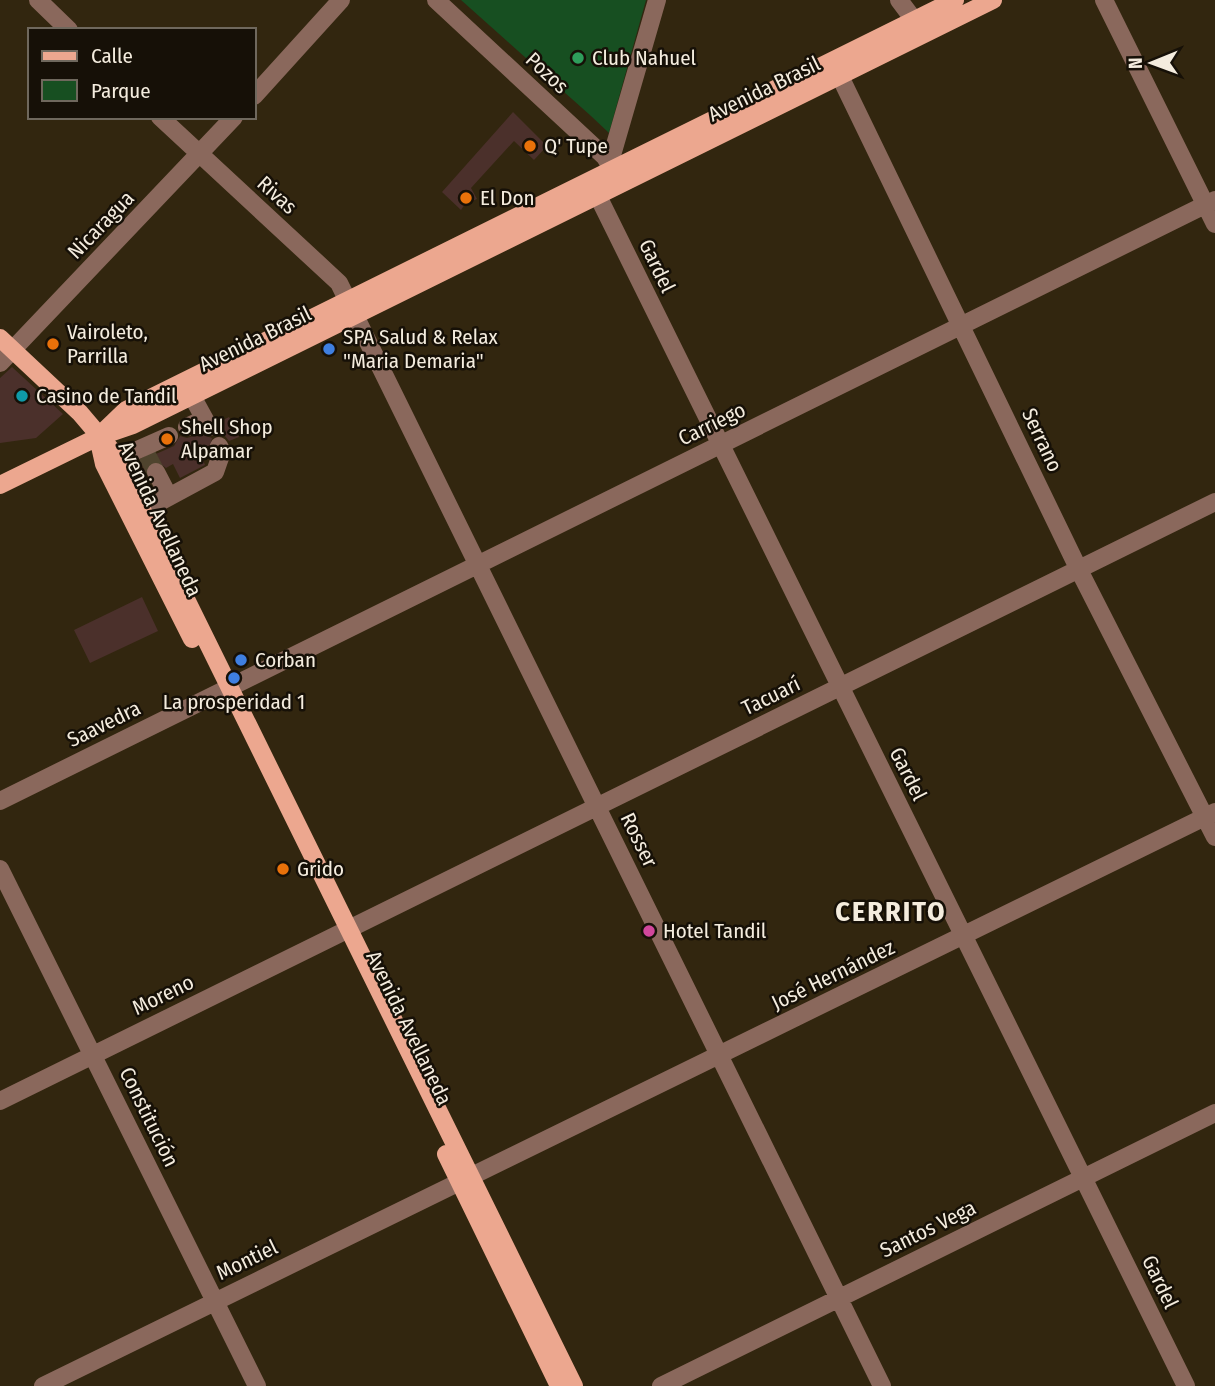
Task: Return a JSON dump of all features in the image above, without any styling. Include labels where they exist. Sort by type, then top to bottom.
[{"type":"main road","name":"Avenida Brasil","points":[[837,69],[914,20],[955,0]]},
{"type":"main road","name":"Avenida Brasil","points":[[98,437],[126,410],[350,308],[594,189],[614,171],[993,0]]},
{"type":"main road","name":"Avenida Brasil","points":[[98,437],[133,425],[192,396],[350,308]]},
{"type":"main road","points":[[0,485],[98,437],[80,413],[4,350]]},
{"type":"main road","name":"Avenida Avellaneda","points":[[98,437],[117,459],[224,690],[342,932],[465,1178],[574,1386]]},
{"type":"main road","name":"Avenida Avellaneda","points":[[98,437],[104,464],[224,690]]},
{"type":"main road","name":"Avenida Avellaneda","points":[[465,1178],[559,1386]]},
{"type":"street","points":[[38,0],[67,28]]},
{"type":"street","points":[[256,94],[341,0]]},
{"type":"street","name":"Pozos","points":[[436,0],[614,171]]},
{"type":"street","points":[[614,171],[657,0]]},
{"type":"street","points":[[899,0],[914,20]]},
{"type":"street","points":[[1104,0],[1210,203],[1215,224]]},
{"type":"street","name":"Serrano","points":[[837,69],[1079,570],[1210,815],[1215,837]]},
{"type":"street","name":"Rivas","points":[[162,119],[199,156],[336,279],[350,308]]},
{"type":"street","name":"Nicaragua","points":[[4,350],[199,156],[232,119]]},
{"type":"street","name":"Gardel","points":[[594,189],[1186,1386]]},
{"type":"street","name":"Carriego","points":[[224,690],[1210,203]]},
{"type":"street","name":"Rosser","points":[[350,308],[882,1386]]},
{"type":"street","points":[[187,427],[206,423],[192,396]]},
{"type":"street","points":[[133,425],[145,451]]},
{"type":"street","points":[[117,459],[145,451],[169,436]]},
{"type":"street","points":[[143,511],[215,472],[222,452],[219,446]]},
{"type":"street","points":[[156,472],[169,497]]},
{"type":"street","name":"Tacuarí","points":[[342,932],[1215,502]]},
{"type":"street","name":"Saavedra","points":[[0,801],[224,690]]},
{"type":"street","name":"José Hernández","points":[[465,1178],[1210,815]]},
{"type":"street","name":"Constitución","points":[[0,869],[257,1386]]},
{"type":"street","name":"Moreno","points":[[0,1101],[342,932]]},
{"type":"street","name":"Santos Vega","points":[[661,1386],[1215,1113]]},
{"type":"street","name":"Montiel","points":[[43,1386],[465,1178]]},
{"type":"green space","name":"Club Nahuel","points":[[461,0],[646,0],[609,133],[591,116]]},
{"type":"building","points":[[513,112],[547,146],[534,160],[514,141],[471,188],[477,199],[465,204],[461,210],[442,192]]},
{"type":"building","name":"Casino de Tandil","points":[[12,367],[63,414],[36,438],[0,443],[0,378]]},
{"type":"building","points":[[229,417],[239,437],[229,441],[225,436],[216,435],[219,422]]},
{"type":"building","points":[[200,434],[212,438],[209,451],[201,455],[205,465],[180,478],[173,464],[166,468],[157,461],[150,462],[145,472],[140,461],[174,446],[180,436],[187,438]]},
{"type":"building","points":[[142,597],[158,631],[90,663],[74,630]]},
{"type":"tunnel","points":[[147,455],[156,472]]},
{"type":"place","name":"Club Nahuel","points":[[578,58]]},
{"type":"place","name":"Q' Tupe","points":[[530,146]]},
{"type":"place","name":"El Don","points":[[466,198]]},
{"type":"place","name":"Vairoleto, Parrilla","points":[[53,344]]},
{"type":"place","name":"SPA Salud & Relax \"Maria Demaria\"","points":[[329,349]]},
{"type":"place","name":"Casino de Tandil","points":[[22,396]]},
{"type":"place","name":"Shell Shop Alpamar","points":[[167,439]]},
{"type":"place","name":"Corban","points":[[241,660]]},
{"type":"place","name":"La prosperidad 1","points":[[234,678]]},
{"type":"place","name":"Grido","points":[[283,869]]},
{"type":"place","name":"Hotel Tandil","points":[[649,931]]},
{"type":"district","name":"CERRITO","points":[[891,911]]}]
